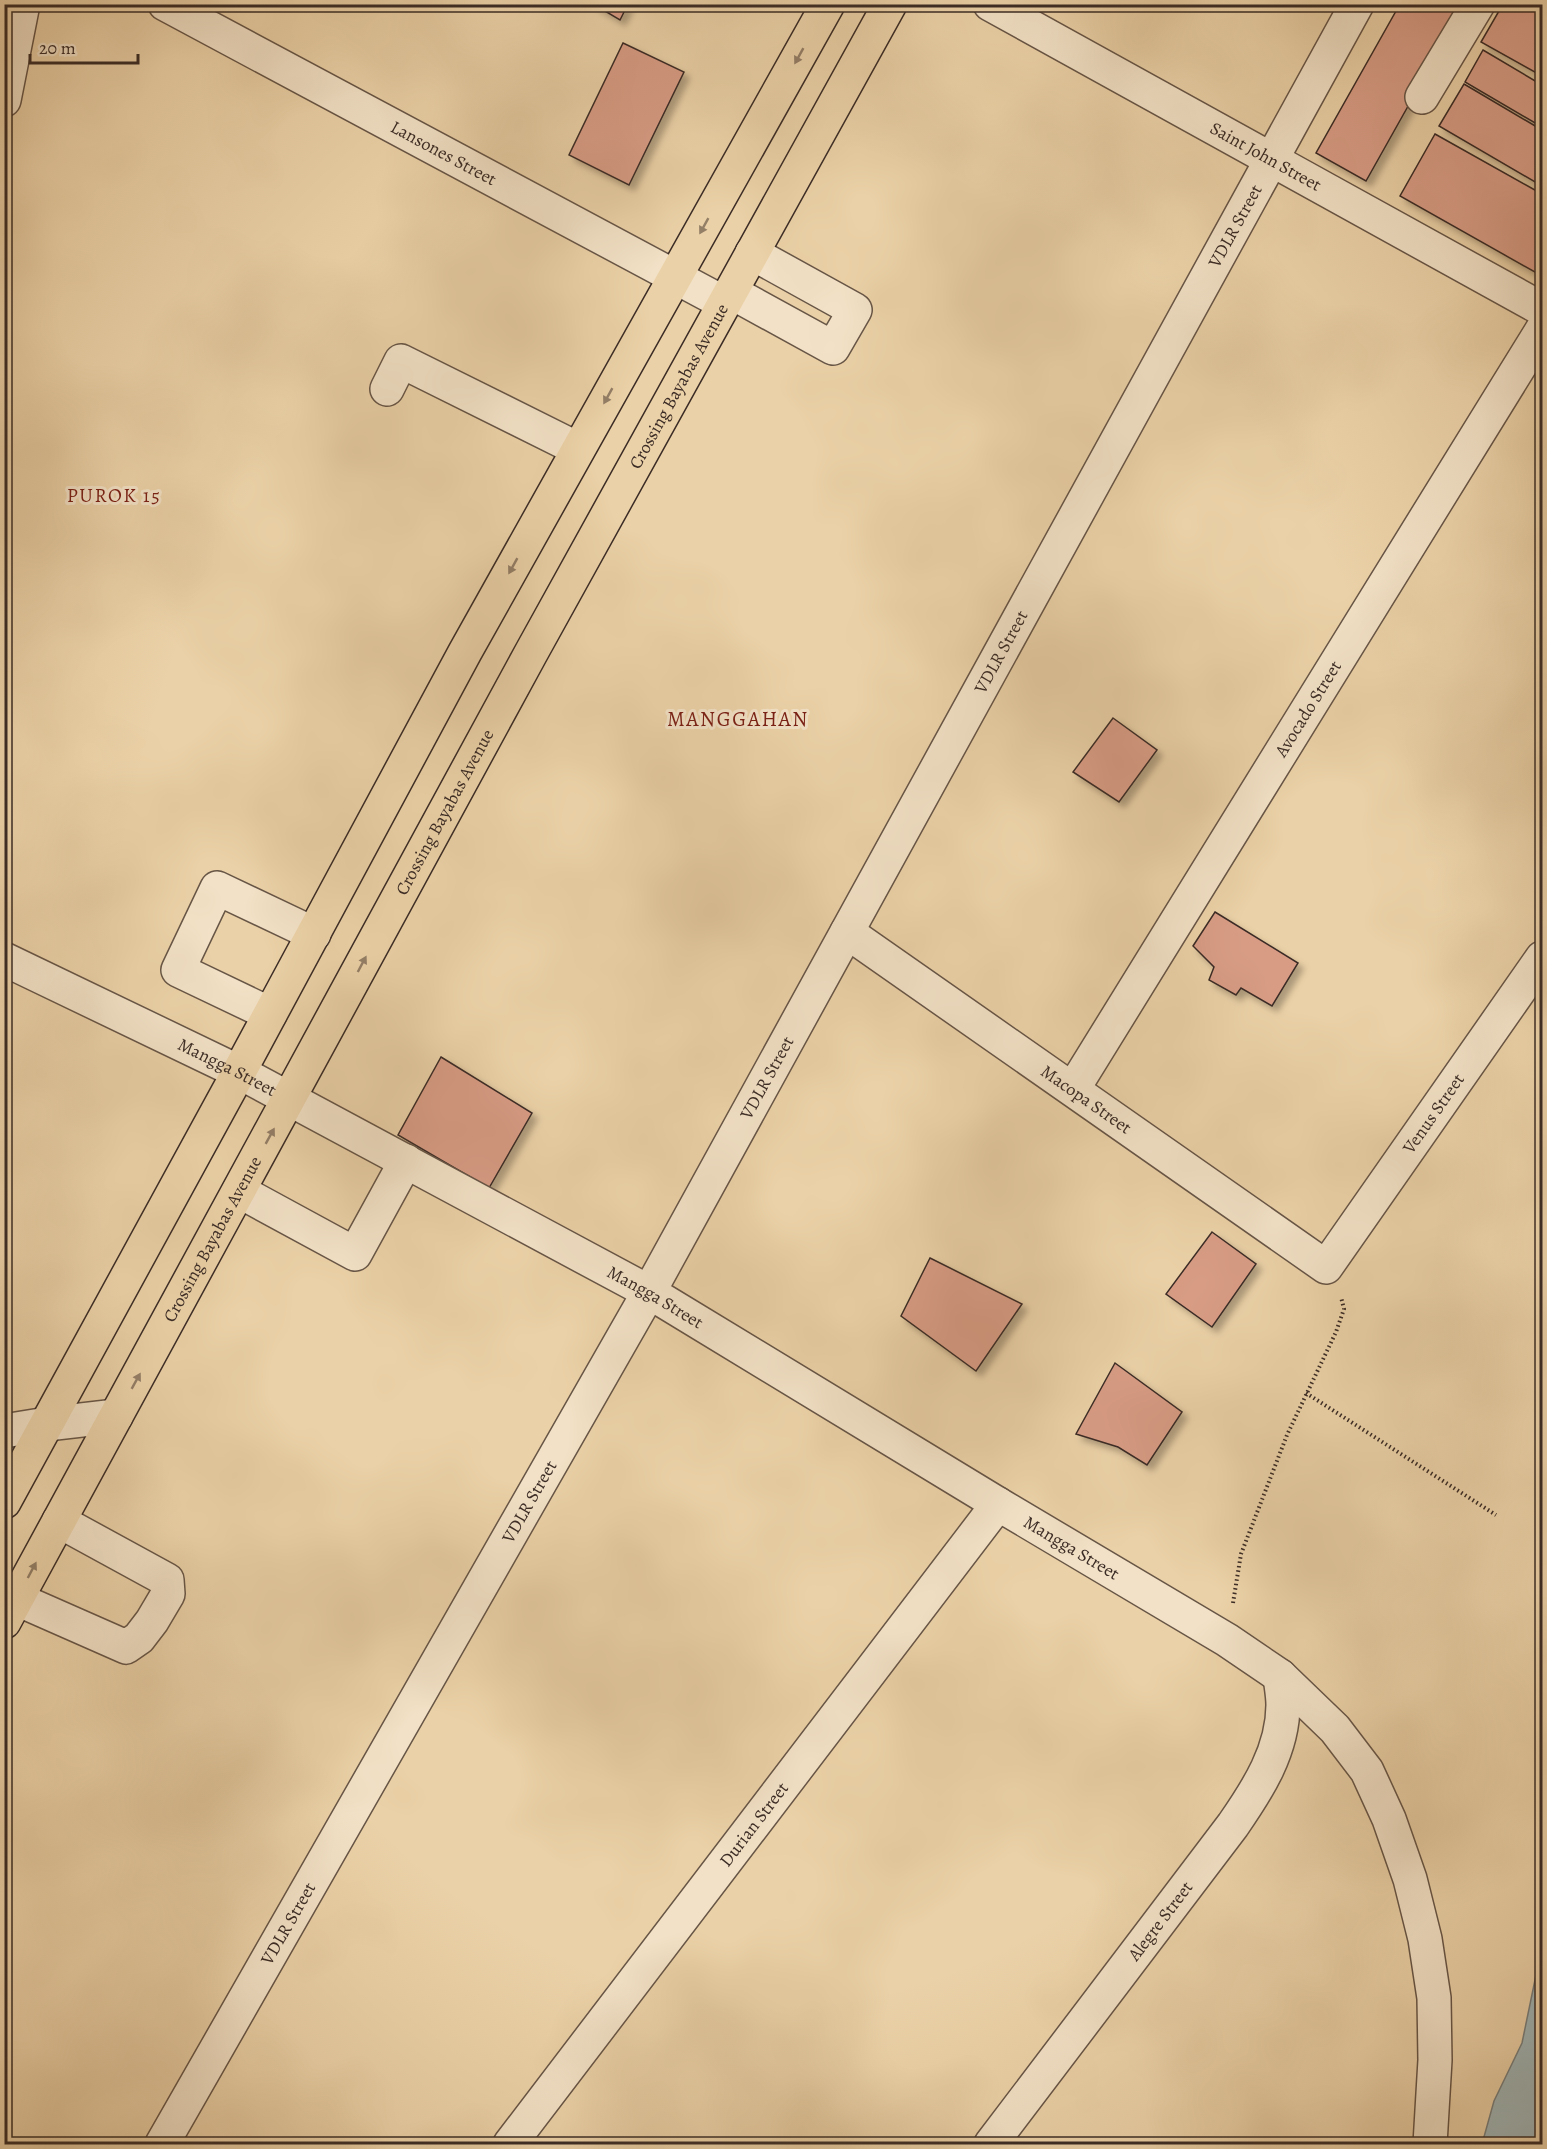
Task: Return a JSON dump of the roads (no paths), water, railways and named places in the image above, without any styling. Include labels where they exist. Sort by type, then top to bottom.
[{"type":"main road","points":[[4,1502],[465,652],[828,4]]},
{"type":"main road","name":"Crossing Bayabas Avenue","points":[[11,1611],[536,643],[890,4]]},
{"type":"street","points":[[4,100],[23,4]]},
{"type":"street","name":"Lansones Street","points":[[165,4],[675,277],[727,297],[833,348],[855,310],[752,253]]},
{"type":"street","name":"Saint John Street","points":[[990,4],[1542,309]]},
{"type":"street","name":"VDLR Street","points":[[162,2145],[649,1292],[1357,4]]},
{"type":"street","points":[[1422,97],[1478,4]]},
{"type":"street","name":"Avocado Street","points":[[1072,1089],[1542,330]]},
{"type":"street","points":[[387,389],[401,361],[578,449]]},
{"type":"street","points":[[270,1014],[178,970],[217,888],[314,934]]},
{"type":"street","name":"Macopa Street","points":[[847,932],[1326,1266]]},
{"type":"street","name":"Venus Street","points":[[1326,1266],[1542,958]]},
{"type":"street","name":"Mangga Street","points":[[4,959],[290,1098],[649,1292],[1227,1640],[1280,1677],[1335,1729],[1367,1771],[1389,1819],[1410,1879],[1425,1940],[1434,1998],[1435,2060],[1430,2145]]},
{"type":"street","points":[[240,1191],[355,1254],[406,1161]]},
{"type":"street","points":[[4,1431],[116,1416]]},
{"type":"street","name":"Durian Street","points":[[510,2145],[998,1504]]},
{"type":"street","points":[[11,1611],[126,1647],[139,1638],[168,1594],[167,1580],[59,1521]]},
{"type":"street","name":"Alegre Street","points":[[991,2145],[1256,1792],[1280,1734],[1283,1705],[1280,1677]]},
{"type":"district","name":"PUROK 15","points":[[114,495]]},
{"type":"district","name":"MANGGAHAN","points":[[738,719]]}]
